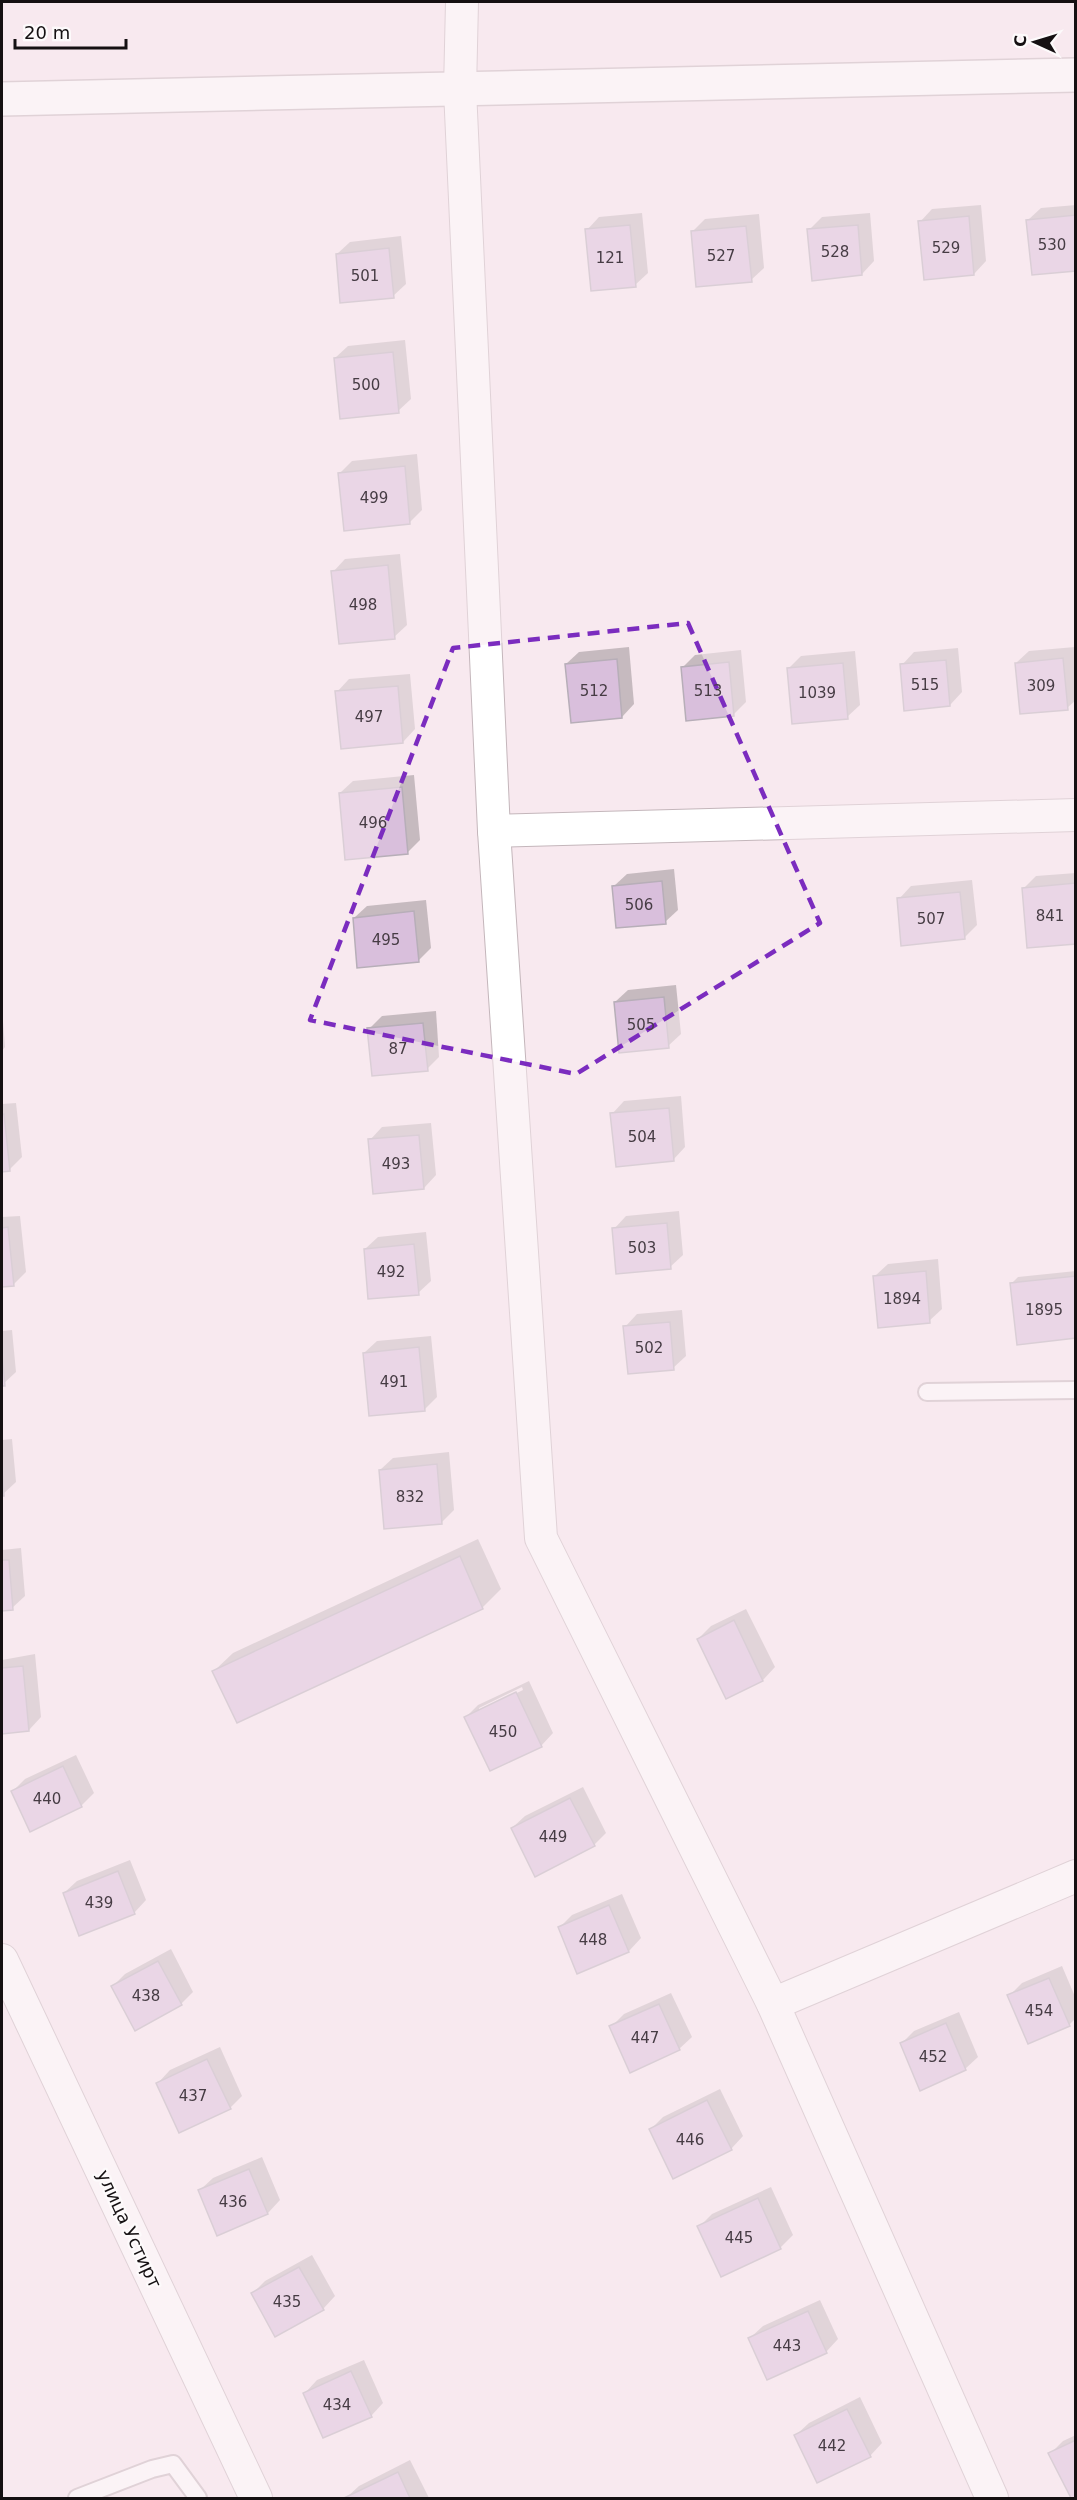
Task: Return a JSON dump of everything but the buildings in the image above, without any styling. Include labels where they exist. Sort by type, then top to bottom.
[{"type":"street","points":[[462,2],[460,90],[494,831],[541,1538],[773,2004],[992,2499]]},
{"type":"street","points":[[2,99],[1076,75]]},
{"type":"street","points":[[494,831],[1076,815]]},
{"type":"street","points":[[773,2004],[1076,1876]]},
{"type":"street","name":"улица Устирт","points":[[2,1960],[256,2499]]},
{"type":"lane","points":[[927,1392],[1076,1390]]},
{"type":"lane","points":[[77,2499],[152,2469],[173,2464],[194,2496]]},
{"type":"highlighted area","points":[[688,623],[820,923],[576,1074],[310,1020],[453,648]]}]
